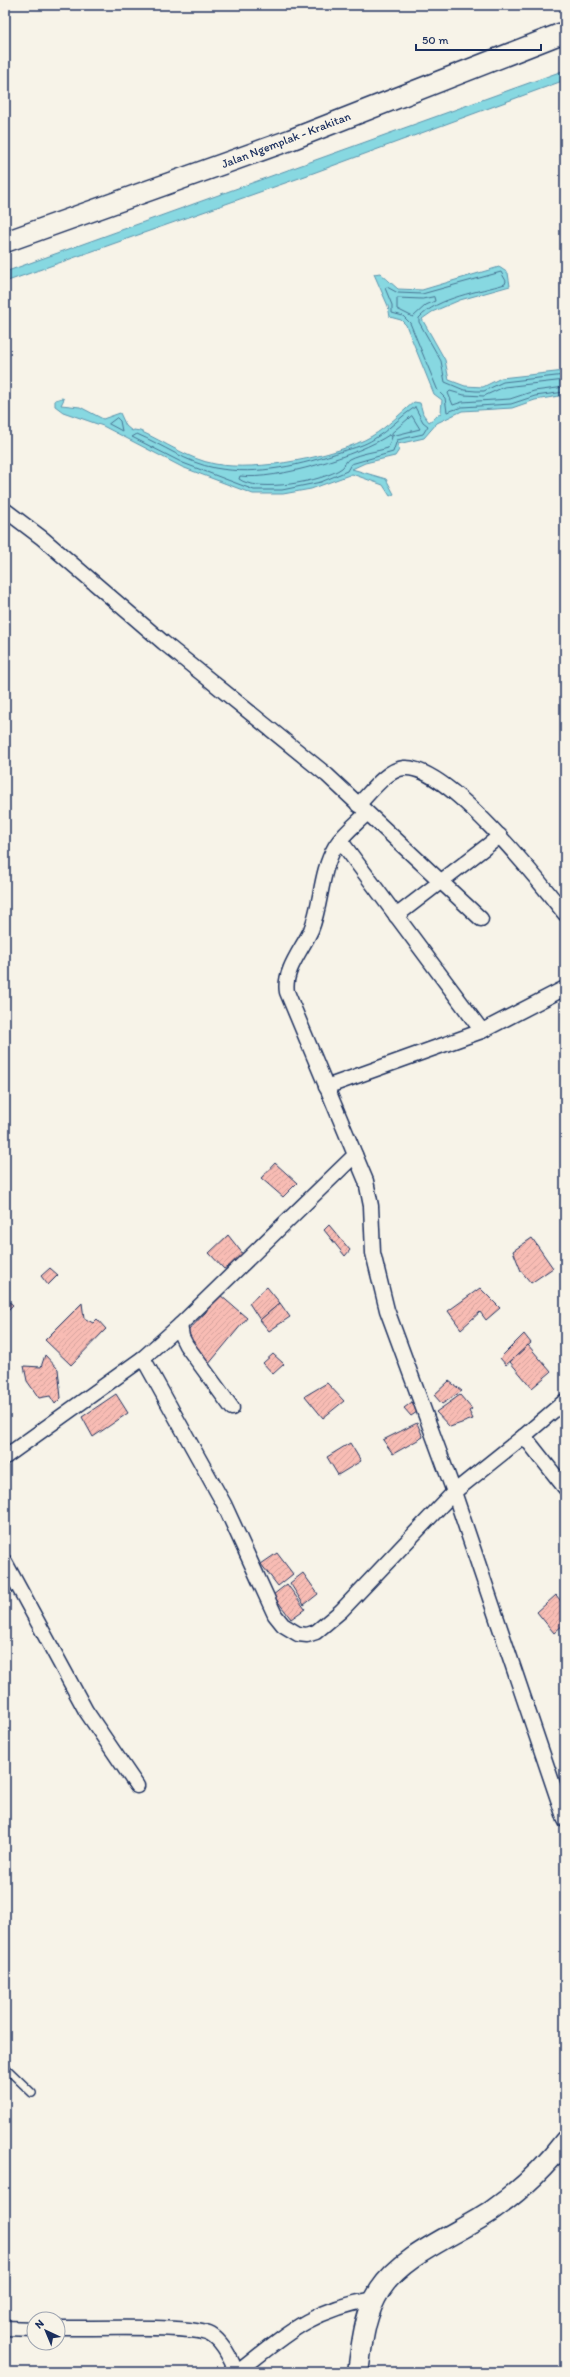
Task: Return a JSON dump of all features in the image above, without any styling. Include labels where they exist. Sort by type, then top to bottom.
[{"type":"street","name":"Jalan Ngemplak - Krakitan","points":[[5,242],[290,140],[565,32]]},
{"type":"street","points":[[5,510],[42,538],[164,643],[327,775],[362,810],[481,919]]},
{"type":"street","points":[[564,1816],[454,1492],[387,1310],[373,1253],[369,1192],[286,985],[291,970],[315,919],[324,874],[330,858],[340,840],[362,810],[394,771],[408,768],[427,774],[447,787],[500,836],[539,880],[565,914]]},
{"type":"street","points":[[396,916],[500,836]]},
{"type":"street","points":[[340,840],[482,1031]]},
{"type":"street","points":[[326,1087],[482,1031],[565,988]]},
{"type":"street","points":[[5,1457],[143,1358],[180,1325],[355,1155]]},
{"type":"street","points":[[180,1325],[182,1337],[186,1345],[232,1408]]},
{"type":"street","points":[[143,1358],[224,1504],[275,1615],[283,1625],[298,1634],[307,1636],[316,1632],[341,1611],[454,1492],[565,1401]]},
{"type":"street","points":[[524,1436],[565,1488]]},
{"type":"street","points":[[5,1562],[86,1711],[137,1786]]},
{"type":"street","points":[[358,2372],[366,2323],[380,2290],[398,2270],[520,2190],[539,2174],[565,2141]]},
{"type":"street","points":[[66,2328],[181,2329],[204,2332],[220,2343],[238,2372],[299,2325],[320,2313],[354,2302],[375,2299]]},
{"type":"street","points":[[5,2328],[26,2328]]},
{"type":"lane","points":[[5,2067],[32,2093]]},
{"type":"water","points":[[565,70],[565,80],[305,176],[5,282],[5,272]]},
{"type":"water","points":[[499,267],[508,273],[510,286],[460,300],[432,312],[422,319],[445,360],[449,380],[465,386],[483,387],[501,378],[565,371],[565,395],[535,400],[512,408],[462,411],[437,423],[424,438],[398,444],[399,450],[395,456],[365,463],[352,469],[386,479],[394,494],[390,496],[383,485],[352,474],[311,489],[283,494],[253,494],[182,467],[103,426],[63,412],[55,406],[55,400],[62,398],[64,399],[61,405],[80,407],[103,419],[120,413],[126,426],[132,431],[140,431],[177,450],[205,462],[232,466],[252,466],[295,461],[357,444],[378,432],[414,402],[420,403],[423,414],[429,422],[441,413],[442,400],[434,394],[406,325],[401,320],[390,317],[388,306],[374,274],[380,273],[398,289],[422,290]]},
{"type":"building","points":[[275,1163],[297,1183],[283,1197],[261,1178]]},
{"type":"building","points":[[329,1225],[350,1250],[345,1256],[324,1230]]},
{"type":"building","points":[[228,1235],[243,1254],[239,1258],[240,1261],[232,1269],[229,1266],[224,1269],[209,1253]]},
{"type":"building","points":[[532,1238],[553,1268],[531,1283],[521,1271],[513,1251]]},
{"type":"building","points":[[50,1268],[58,1275],[48,1285],[41,1276]]},
{"type":"building","points":[[267,1287],[280,1303],[260,1320],[249,1303]]},
{"type":"building","points":[[480,1288],[500,1308],[486,1320],[480,1312],[461,1329],[448,1311]]},
{"type":"building","points":[[220,1295],[247,1318],[208,1365],[186,1345],[191,1338],[185,1334],[206,1312],[208,1304]]},
{"type":"building","points":[[5,1298],[13,1305],[5,1313]]},
{"type":"building","points":[[82,1303],[84,1318],[93,1323],[97,1319],[106,1329],[71,1365],[45,1340]]},
{"type":"building","points":[[280,1303],[290,1317],[269,1331],[260,1320]]},
{"type":"building","points":[[524,1334],[531,1343],[506,1365],[500,1358]]},
{"type":"building","points":[[528,1345],[551,1372],[532,1388],[510,1362]]},
{"type":"building","points":[[273,1354],[284,1364],[273,1374],[263,1363]]},
{"type":"building","points":[[45,1355],[58,1369],[61,1398],[55,1404],[50,1396],[39,1398],[27,1381],[24,1366],[41,1367]]},
{"type":"building","points":[[449,1381],[462,1391],[442,1404],[434,1395]]},
{"type":"building","points":[[327,1383],[344,1401],[323,1418],[305,1396]]},
{"type":"building","points":[[116,1394],[128,1413],[93,1437],[82,1417]]},
{"type":"building","points":[[460,1395],[472,1409],[469,1411],[473,1419],[450,1427],[436,1412]]},
{"type":"building","points":[[412,1402],[420,1410],[411,1416],[404,1408]]},
{"type":"building","points":[[417,1423],[423,1437],[393,1454],[383,1440]]},
{"type":"building","points":[[350,1443],[361,1461],[338,1475],[327,1457]]},
{"type":"building","points":[[277,1553],[293,1574],[278,1586],[261,1564]]},
{"type":"building","points":[[303,1573],[318,1594],[304,1605],[290,1583]]},
{"type":"building","points":[[287,1584],[305,1609],[291,1619],[273,1595]]},
{"type":"building","points":[[556,1595],[565,1606],[565,1623],[554,1633],[537,1612]]}]
